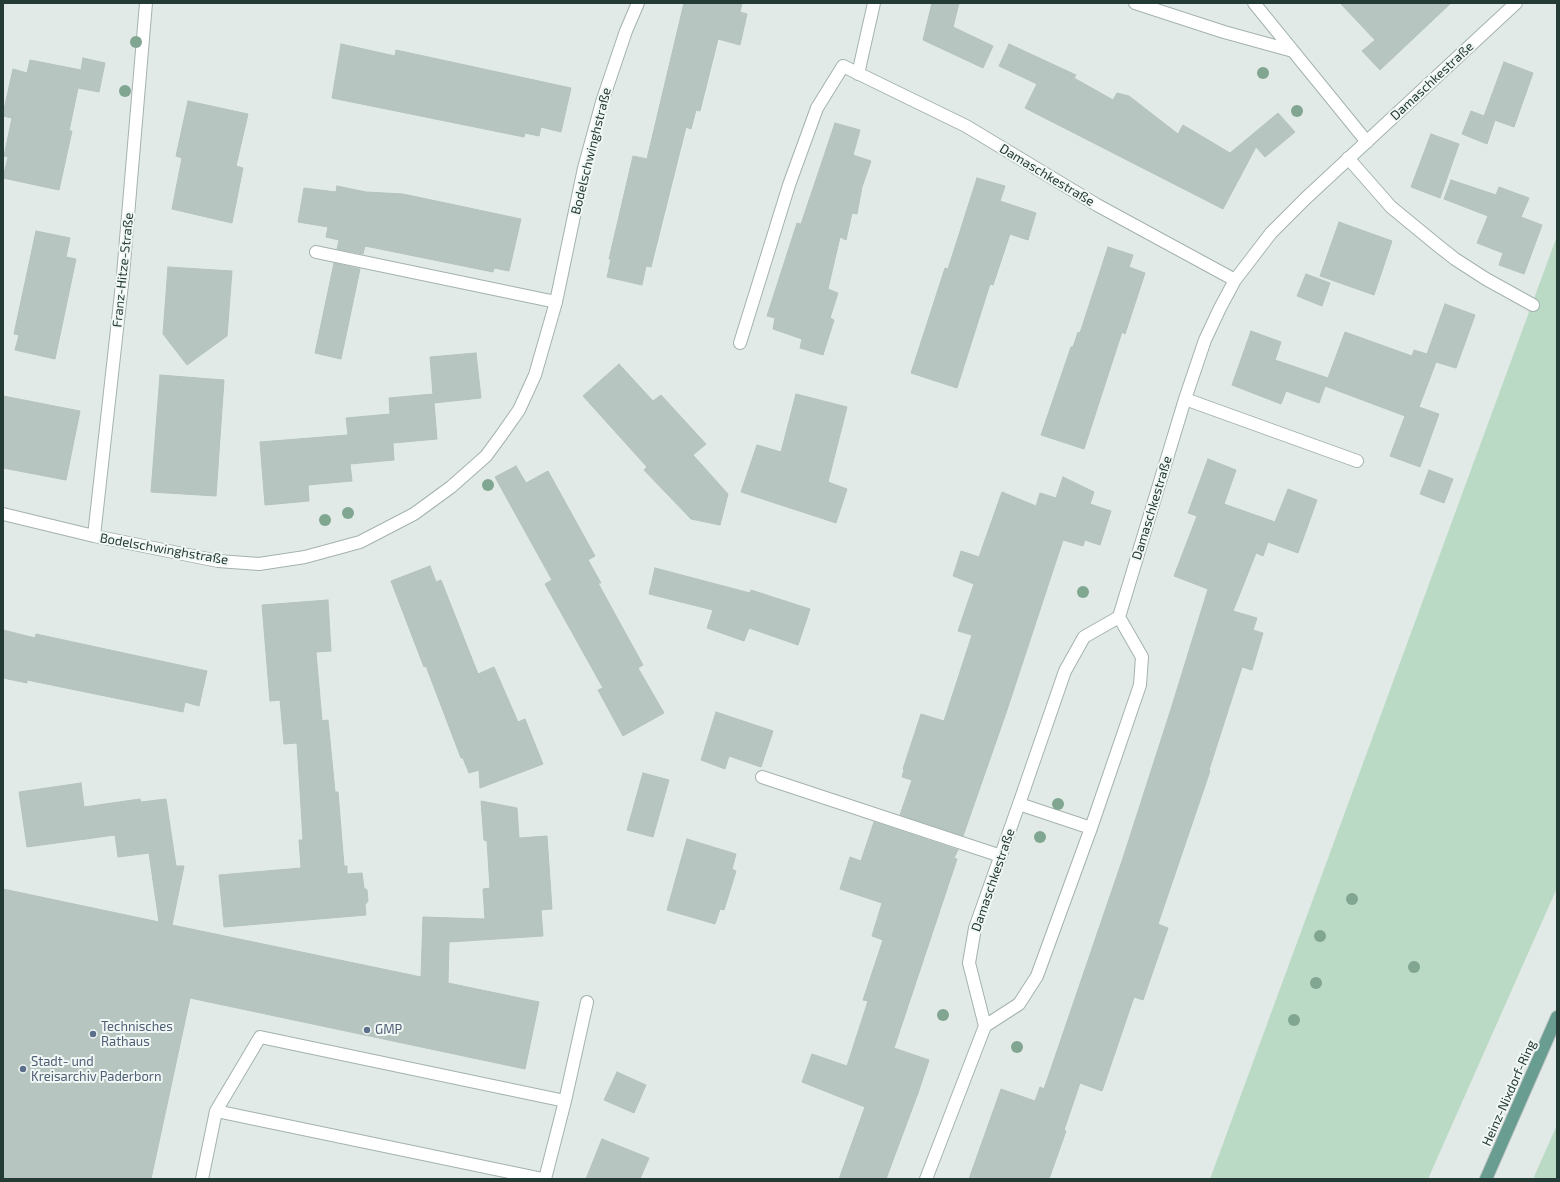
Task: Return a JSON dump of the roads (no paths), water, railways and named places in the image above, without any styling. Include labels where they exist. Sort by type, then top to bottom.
[{"type":"main road","name":"Heinz-Nixdorf-Ring","points":[[1486,1179],[1557,1017]]},
{"type":"street","name":"Franz-Hitze-Straße","points":[[94,536],[124,261],[146,3]]},
{"type":"street","name":"Bodelschwinghstraße","points":[[3,514],[94,536],[218,561],[258,564],[305,557],[360,542],[414,514],[451,487],[486,456],[519,410],[536,375],[556,302],[584,168],[602,102],[623,38],[638,3]]},
{"type":"street","points":[[858,74],[874,3]]},
{"type":"street","points":[[1135,3],[1224,32],[1293,51]]},
{"type":"street","points":[[1254,3],[1367,142]]},
{"type":"street","name":"Damaschkestraße","points":[[986,1026],[969,963],[975,928],[1065,671],[1084,637],[1119,617],[1185,399],[1205,340],[1235,280],[1271,233],[1348,158],[1516,3]]},
{"type":"street","name":"Damaschkestraße","points":[[740,343],[789,185],[817,108],[843,66],[966,126],[1096,205],[1235,280]]},
{"type":"street","points":[[1348,158],[1391,207],[1455,259],[1510,294],[1533,305]]},
{"type":"street","points":[[316,252],[556,302]]},
{"type":"street","points":[[1185,399],[1357,461]]},
{"type":"street","points":[[926,1179],[986,1026],[1019,1004],[1037,976],[1091,828],[1140,684],[1142,657],[1119,617]]},
{"type":"street","points":[[762,777],[1001,856]]},
{"type":"street","points":[[1019,804],[1091,828]]},
{"type":"street","points":[[216,1111],[544,1179],[565,1101],[587,1002]]},
{"type":"street","points":[[202,1179],[216,1111],[260,1037],[565,1101]]},
{"type":"place","name":"GMP","points":[[367,1030]]},
{"type":"place","name":"Technisches Rathaus","points":[[93,1034]]},
{"type":"place","name":"Stadt- und Kreisarchiv Paderborn","points":[[23,1069]]}]
